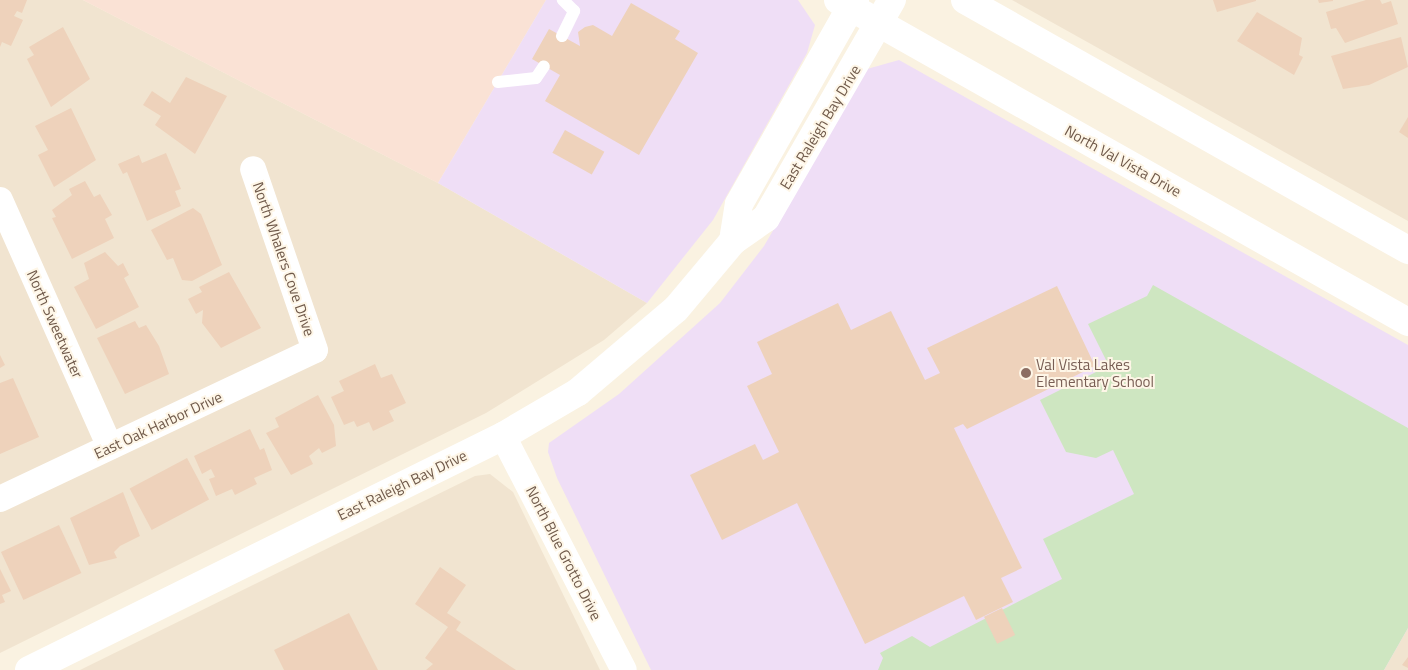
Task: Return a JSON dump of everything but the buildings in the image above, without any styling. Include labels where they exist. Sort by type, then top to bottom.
[{"type":"street","name":"East Raleigh Bay Drive","points":[[29,670],[503,436],[578,392],[627,354],[676,309],[733,242],[766,218],[882,24],[892,0]]},
{"type":"street","points":[[965,0],[1408,250]]},
{"type":"street","name":"East Raleigh Bay Drive","points":[[733,242],[739,204],[848,2]]},
{"type":"street","name":"North Val Vista Drive","points":[[848,2],[882,24],[1408,322]]},
{"type":"street","name":"North Whalers Cove Drive","points":[[253,169],[315,350]]},
{"type":"street","name":"North Sweetwater","points":[[0,200],[110,448]]},
{"type":"street","name":"East Oak Harbor Drive","points":[[0,499],[315,350]]},
{"type":"street","name":"North Blue Grotto Drive","points":[[503,436],[624,670]]},
{"type":"lane","points":[[562,36],[574,11],[563,0]]},
{"type":"lane","points":[[498,82],[536,78],[544,66]]},
{"type":"shaded area","points":[[0,0],[83,0],[438,183],[647,303],[604,340],[486,413],[0,653]]},
{"type":"shaded area","points":[[83,0],[546,0],[438,183]]},
{"type":"shaded area","points":[[546,0],[798,0],[815,25],[807,53],[713,220],[647,303],[438,183]]},
{"type":"shaded area","points":[[1012,0],[1408,0],[1408,221]]},
{"type":"shaded area","name":"Val Vista Lakes Elementary School","points":[[899,60],[1408,345],[1408,628],[1384,670],[651,670],[557,478],[548,452],[549,443],[619,394],[720,303],[764,246],[867,69]]},
{"type":"shaded area","points":[[490,474],[513,492],[600,670],[80,670],[475,476]]},
{"type":"shaded area","points":[[1408,628],[1408,670],[1384,670]]},
{"type":"green space","points":[[1153,285],[1408,428],[1408,628],[1384,670],[878,670],[883,658],[880,653],[912,636],[930,647],[1062,579],[1043,539],[1134,494],[1113,450],[1096,458],[1066,452],[1040,400],[1102,369],[1106,360],[1088,324],[1147,296]]},
{"type":"place","name":"Val Vista Lakes Elementary School","points":[[1026,373]]}]
